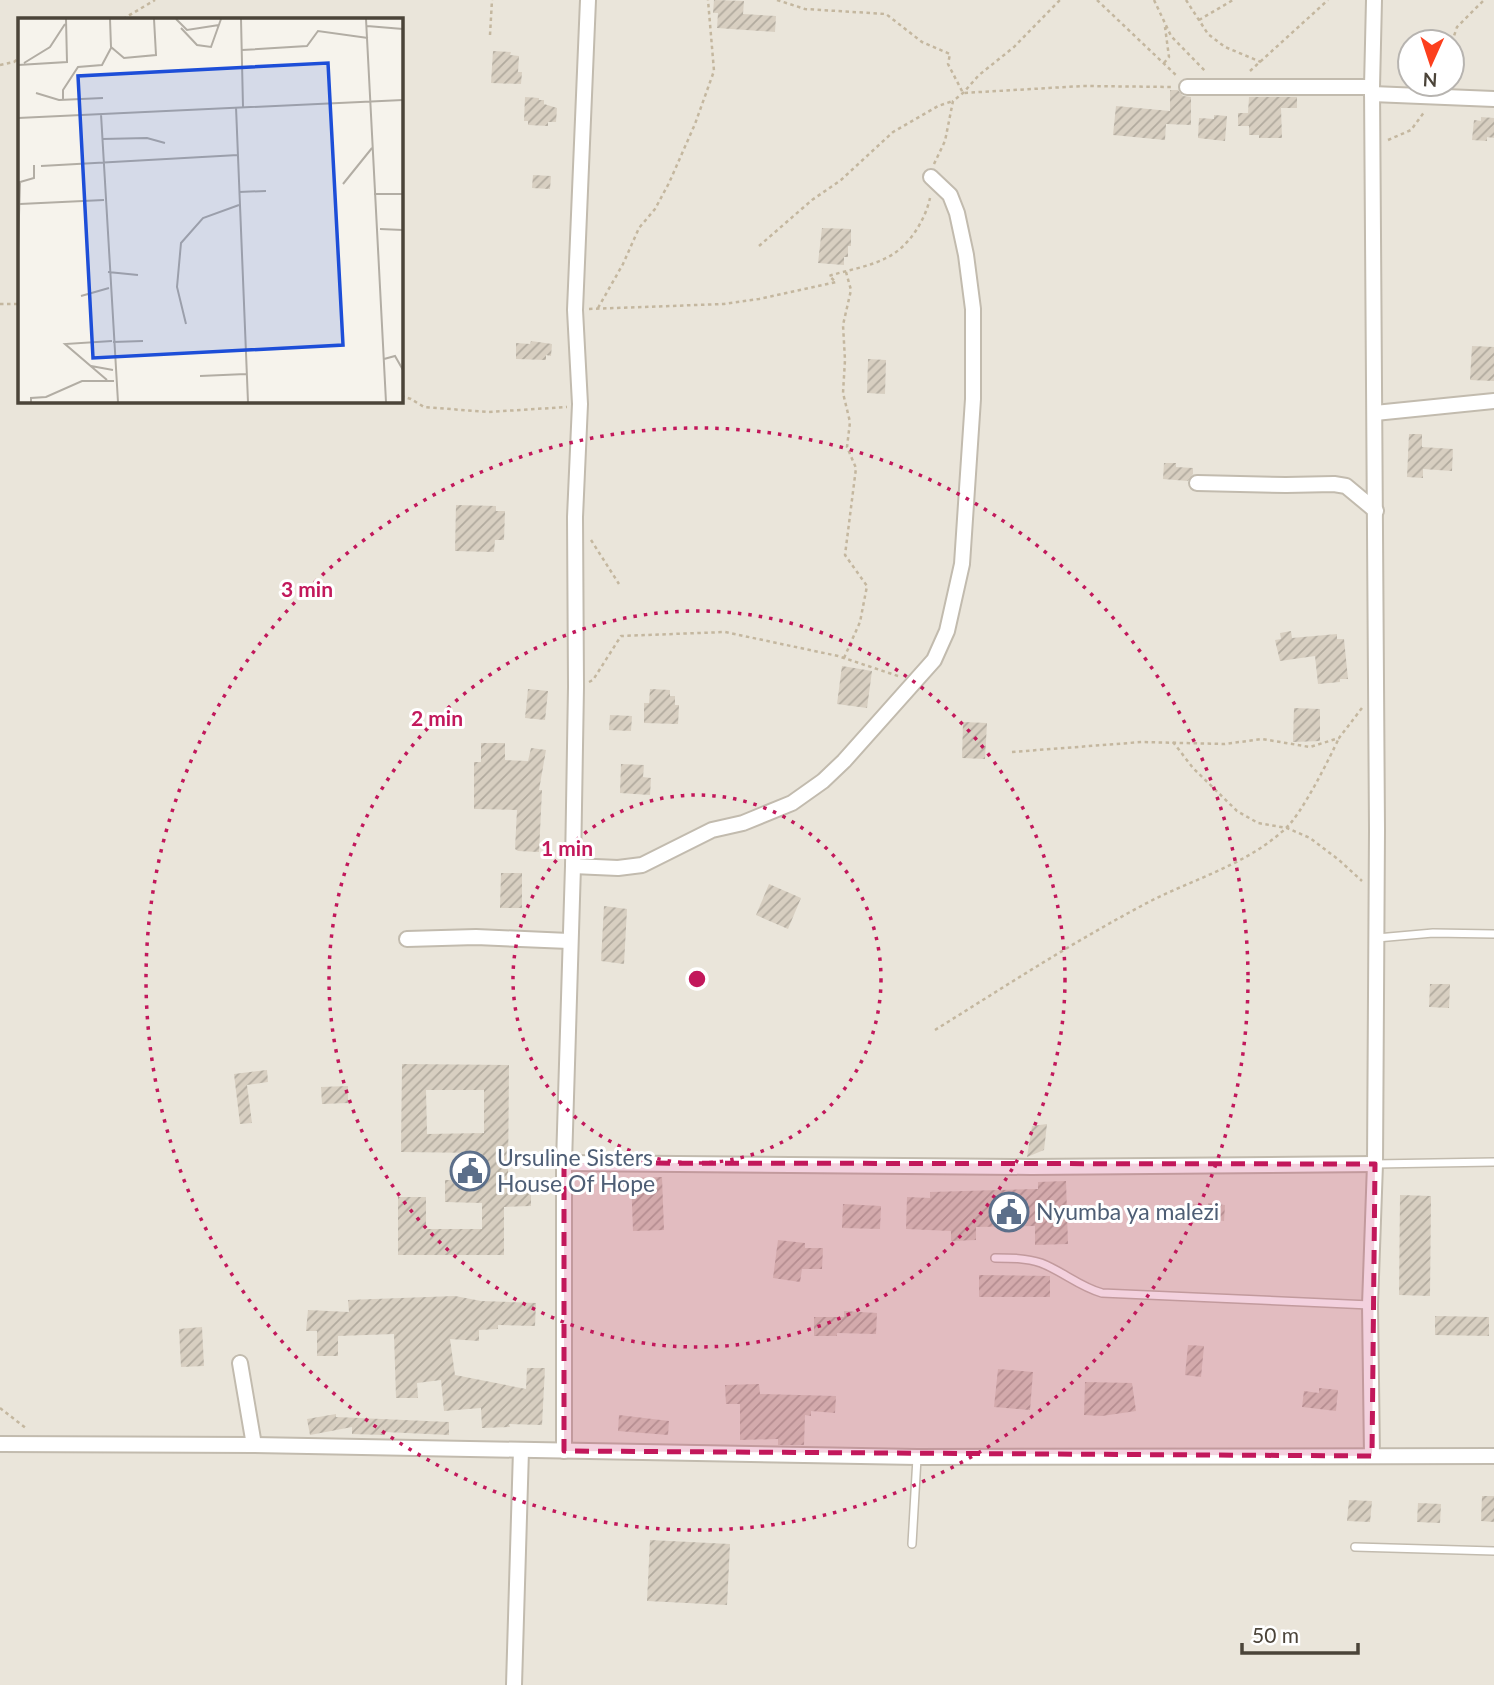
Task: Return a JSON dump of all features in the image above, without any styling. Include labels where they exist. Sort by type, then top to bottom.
[{"type":"street","points":[[564,1451],[564,1163],[573,866],[575,517],[580,404],[575,310],[588,0]]},
{"type":"street","points":[[1372,1456],[1370,1305],[1375,1164],[1377,938],[1372,90],[1374,0]]},
{"type":"street","points":[[1188,87],[1396,92]]},
{"type":"street","points":[[1466,97],[1494,99]]},
{"type":"street","points":[[573,866],[618,868],[642,865],[712,830],[743,823],[792,803],[844,761],[934,660],[947,631],[962,564],[973,399],[973,309],[957,213],[950,195],[931,177]]},
{"type":"street","points":[[1375,413],[1494,401]]},
{"type":"street","points":[[1197,483],[1334,484],[1346,486],[1376,511]]},
{"type":"street","points":[[408,939],[476,937],[569,942]]},
{"type":"street","points":[[564,1163],[1031,1167],[1375,1164]]},
{"type":"street","points":[[240,1363],[254,1445]]},
{"type":"street","points":[[0,1444],[254,1445],[917,1457],[1494,1456]]},
{"type":"street","points":[[514,1685],[521,1450]]},
{"type":"lane","points":[[1377,938],[1433,933],[1494,933]]},
{"type":"lane","points":[[1375,1164],[1494,1162]]},
{"type":"lane","points":[[995,1258],[1020,1258],[1040,1263],[1102,1293],[1370,1305]]},
{"type":"lane","points":[[912,1544],[917,1457]]},
{"type":"lane","points":[[1355,1547],[1494,1550]]},
{"type":"path","points":[[125,18],[155,0]]},
{"type":"path","points":[[490,35],[492,0]]},
{"type":"path","points":[[597,309],[623,264],[639,228],[655,209],[669,183],[695,124],[714,71],[708,0]]},
{"type":"path","points":[[777,0],[805,9],[886,14],[922,42],[950,54],[948,64],[963,93]]},
{"type":"path","points":[[760,246],[812,200],[849,174],[893,132],[938,106],[953,101],[963,93],[1060,0]]},
{"type":"path","points":[[1097,0],[1188,87]]},
{"type":"path","points":[[1154,0],[1165,24],[1169,57],[1164,63]]},
{"type":"path","points":[[1159,0],[1159,8]]},
{"type":"path","points":[[1186,0],[1208,34],[1225,47],[1261,62]]},
{"type":"path","points":[[1199,20],[1233,0]]},
{"type":"path","points":[[1165,24],[1181,47],[1226,86],[1261,62],[1328,0]]},
{"type":"path","points":[[1457,28],[1483,0]]},
{"type":"path","points":[[0,65],[18,59]]},
{"type":"path","points":[[963,93],[1083,86],[1188,87]]},
{"type":"path","points":[[1388,150],[1389,139],[1411,130],[1424,114],[1432,98]]},
{"type":"path","points":[[575,310],[724,304],[759,299],[836,282],[829,276],[884,260],[906,242],[922,222],[928,208],[935,159],[945,141],[953,101]]},
{"type":"path","points":[[844,658],[860,622],[867,586],[845,555],[856,468],[847,447],[850,422],[843,393],[843,326],[851,290],[846,270]]},
{"type":"path","points":[[0,304],[18,304]]},
{"type":"path","points":[[402,396],[411,398],[424,407],[488,412],[553,409],[580,404]]},
{"type":"path","points":[[590,539],[620,584]]},
{"type":"path","points":[[576,687],[593,680],[621,635],[725,632],[790,644],[844,658],[915,682]]},
{"type":"path","points":[[935,1030],[1110,922],[1148,902],[1210,876],[1242,859],[1287,828],[1339,738],[1377,693]]},
{"type":"path","points":[[1012,752],[1173,742],[1225,744],[1262,739],[1304,747],[1339,738]]},
{"type":"path","points":[[1173,742],[1193,768],[1237,811],[1258,823],[1287,828],[1310,838],[1363,882]]},
{"type":"highlighted area","points":[[564,1163],[1375,1164],[1372,1456],[564,1451]]},
{"type":"shaded area","points":[[0,0],[1494,0],[1494,1685],[0,1685]]},
{"type":"building","points":[[714,0],[744,1],[743,14],[776,16],[775,32],[717,28],[718,13],[713,13]]},
{"type":"building","points":[[493,51],[511,52],[510,55],[519,56],[518,72],[522,72],[521,84],[491,83]]},
{"type":"building","points":[[1170,90],[1178,90],[1183,96],[1191,97],[1191,125],[1166,124],[1165,140],[1113,135],[1116,106],[1170,111]]},
{"type":"building","points":[[525,97],[539,98],[544,100],[544,104],[557,108],[556,122],[548,122],[548,126],[528,125],[528,121],[524,121]]},
{"type":"building","points":[[1249,97],[1297,97],[1297,108],[1281,108],[1282,138],[1259,138],[1259,135],[1249,135],[1249,126],[1238,126],[1238,113],[1248,113]]},
{"type":"building","points":[[1214,115],[1227,116],[1225,141],[1198,138],[1199,118],[1214,119]]},
{"type":"building","points":[[1481,117],[1494,118],[1494,138],[1487,137],[1487,141],[1472,140],[1474,120],[1481,121]]},
{"type":"building","points":[[533,175],[551,176],[550,189],[532,188]]},
{"type":"building","points":[[822,228],[851,229],[851,246],[848,246],[848,257],[844,257],[844,265],[818,263]]},
{"type":"building","points":[[531,341],[552,344],[551,356],[546,355],[546,360],[516,359],[516,343],[530,344]]},
{"type":"building","points":[[1472,346],[1494,347],[1494,381],[1470,380]]},
{"type":"building","points":[[868,359],[886,360],[885,394],[867,393]]},
{"type":"building","points":[[1409,434],[1422,434],[1422,447],[1453,449],[1452,471],[1423,469],[1423,478],[1407,477]]},
{"type":"building","points":[[1164,463],[1193,468],[1193,474],[1188,481],[1163,479]]},
{"type":"building","points":[[456,505],[496,506],[496,511],[505,511],[504,540],[495,540],[494,552],[455,551]]},
{"type":"building","points":[[1291,631],[1292,638],[1337,634],[1337,639],[1344,639],[1348,679],[1318,684],[1315,656],[1280,661],[1275,640],[1281,639],[1280,633]]},
{"type":"building","points":[[842,666],[872,671],[867,708],[837,704]]},
{"type":"building","points":[[528,689],[548,691],[545,720],[525,718]]},
{"type":"building","points":[[650,689],[670,690],[670,696],[675,696],[675,705],[679,705],[678,724],[644,723],[644,703],[649,703]]},
{"type":"building","points":[[1294,708],[1320,709],[1320,741],[1293,742]]},
{"type":"building","points":[[610,715],[632,716],[631,731],[609,730]]},
{"type":"building","points":[[963,722],[987,723],[985,759],[962,758]]},
{"type":"building","points":[[481,743],[505,743],[505,760],[528,761],[531,748],[546,750],[539,790],[542,790],[539,852],[515,849],[517,810],[474,809],[474,762],[481,762]]},
{"type":"building","points":[[621,764],[644,765],[643,777],[651,778],[650,795],[620,793]]},
{"type":"building","points":[[501,873],[522,873],[522,908],[500,908]]},
{"type":"building","points":[[769,884],[801,898],[788,929],[756,915]]},
{"type":"building","points":[[604,906],[627,909],[624,964],[601,961]]},
{"type":"building","points":[[1430,984],[1450,984],[1449,1008],[1429,1007]]},
{"type":"building","points":[[402,1064],[509,1065],[508,1180],[531,1180],[531,1206],[504,1207],[504,1255],[398,1255],[398,1197],[426,1197],[426,1229],[482,1229],[482,1203],[445,1202],[445,1180],[480,1180],[481,1153],[401,1152]],"holes":[[[426,1090],[484,1090],[484,1133],[427,1134]]]},
{"type":"building","points":[[267,1070],[268,1082],[247,1085],[252,1123],[240,1124],[234,1074]]},
{"type":"building","points":[[348,1086],[348,1103],[322,1104],[321,1087]]},
{"type":"building","points":[[1047,1124],[1044,1150],[1027,1157],[1032,1126]]},
{"type":"building","points":[[662,1177],[664,1230],[633,1231],[631,1178]]},
{"type":"building","name":"Nyumba ya malezi","points":[[1066,1181],[1068,1244],[1035,1245],[1035,1226],[976,1227],[976,1240],[951,1241],[951,1231],[906,1229],[907,1197],[930,1198],[930,1192],[1038,1189],[1038,1182]]},
{"type":"building","points":[[1400,1195],[1431,1196],[1430,1296],[1399,1295]]},
{"type":"building","points":[[1185,1203],[1225,1205],[1224,1221],[1183,1217]]},
{"type":"building","points":[[843,1204],[881,1206],[880,1229],[842,1228]]},
{"type":"building","points":[[778,1240],[805,1243],[805,1248],[823,1248],[822,1269],[802,1269],[800,1282],[773,1278]]},
{"type":"building","points":[[979,1275],[1050,1276],[1050,1297],[979,1297]]},
{"type":"building","points":[[455,1296],[481,1301],[536,1303],[535,1326],[498,1325],[498,1329],[479,1330],[479,1341],[450,1339],[455,1375],[526,1389],[527,1368],[545,1368],[542,1425],[509,1424],[510,1427],[482,1428],[481,1408],[444,1411],[441,1380],[417,1383],[418,1398],[396,1398],[394,1334],[338,1336],[338,1356],[317,1356],[317,1331],[306,1331],[308,1310],[349,1312],[348,1300]]},
{"type":"building","points":[[844,1311],[877,1313],[876,1334],[837,1333],[837,1336],[814,1336],[814,1317],[844,1317]]},
{"type":"building","points":[[1435,1316],[1489,1317],[1489,1336],[1435,1335]]},
{"type":"building","points":[[202,1327],[204,1366],[181,1367],[179,1329]]},
{"type":"building","points":[[1188,1345],[1204,1346],[1201,1377],[1185,1375]]},
{"type":"building","points":[[998,1369],[1033,1372],[1030,1410],[994,1407]]},
{"type":"building","points":[[1085,1382],[1132,1383],[1136,1411],[1102,1416],[1084,1415]]},
{"type":"building","points":[[759,1384],[760,1394],[836,1396],[835,1413],[811,1411],[811,1416],[805,1415],[804,1445],[778,1445],[778,1439],[740,1440],[740,1404],[726,1404],[725,1385]]},
{"type":"building","points":[[1319,1388],[1338,1390],[1336,1411],[1302,1407],[1304,1391],[1319,1393]]},
{"type":"building","points":[[336,1414],[336,1417],[449,1422],[449,1435],[385,1432],[385,1435],[352,1434],[352,1427],[310,1435],[307,1419]]},
{"type":"building","points":[[619,1415],[669,1421],[668,1435],[618,1431]]},
{"type":"building","points":[[1482,1496],[1494,1496],[1494,1522],[1481,1521]]},
{"type":"building","points":[[1349,1500],[1372,1501],[1370,1522],[1347,1521]]},
{"type":"building","points":[[1418,1503],[1441,1504],[1440,1523],[1417,1522]]},
{"type":"building","points":[[650,1540],[730,1544],[727,1605],[647,1601]]},
{"type":"place","name":"Ursuline Sisters House Of Hope","points":[[470,1171]]},
{"type":"place","name":"Nyumba ya malezi","points":[[1009,1212]]}]
